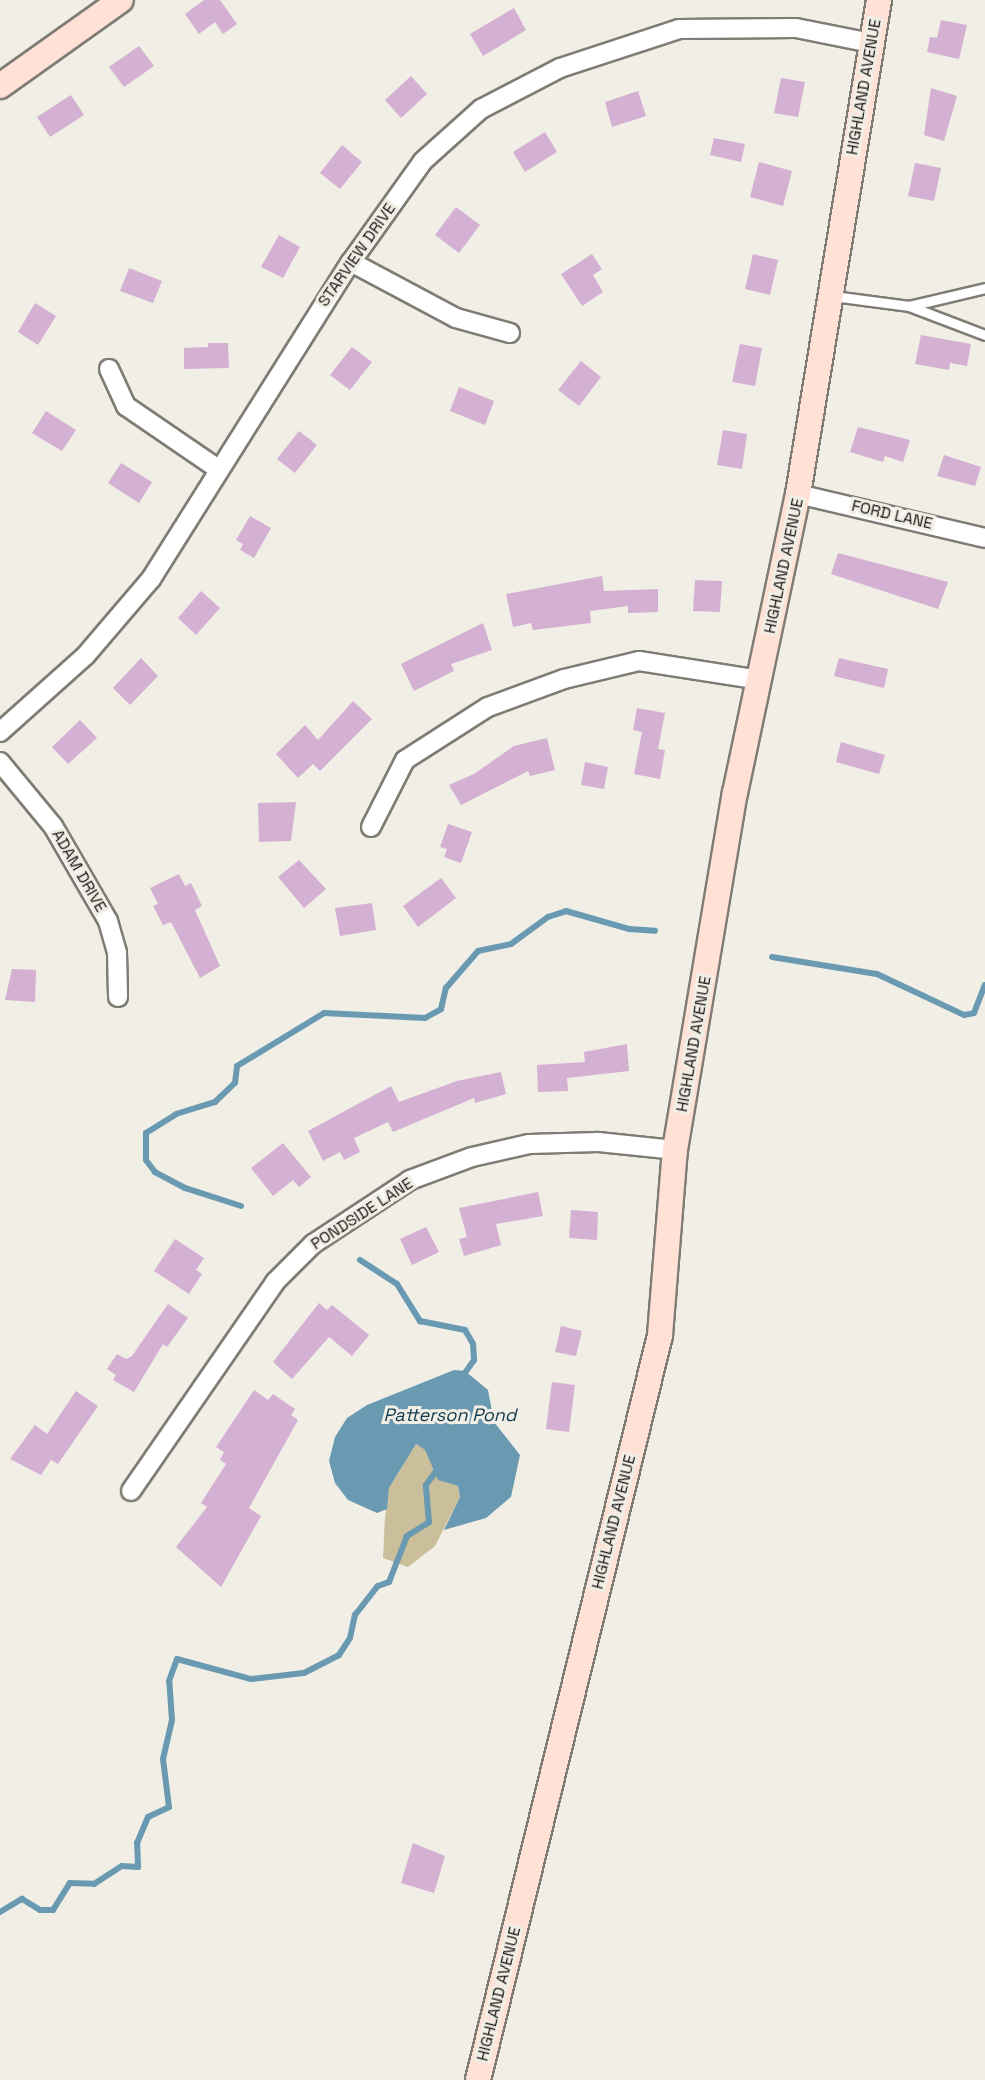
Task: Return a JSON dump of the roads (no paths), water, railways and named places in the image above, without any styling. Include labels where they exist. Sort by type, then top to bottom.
[{"type":"street","points":[[0,86],[121,0]]},
{"type":"street","name":"HIGHLAND AVENUE","points":[[478,2080],[660,1335],[675,1150],[735,793],[798,494],[879,0]]},
{"type":"street","name":"STARVIEW DRIVE","points":[[0,732],[86,655],[151,579],[351,262],[423,161],[481,110],[560,68],[679,29],[796,28],[871,44]]},
{"type":"street","points":[[351,262],[456,318],[510,333]]},
{"type":"street","points":[[109,369],[126,406],[218,470]]},
{"type":"street","name":"FORD LANE","points":[[798,494],[985,538]]},
{"type":"street","points":[[371,827],[405,760],[488,707],[564,679],[639,661],[760,680]]},
{"type":"street","name":"ADAM DRIVE","points":[[0,762],[53,826],[108,921],[117,951],[118,997]]},
{"type":"street","name":"PONDSIDE LANE","points":[[131,1491],[275,1282],[313,1244],[410,1180],[472,1157],[529,1144],[598,1142],[675,1150]]},
{"type":"lane","points":[[909,306],[985,288]]},
{"type":"lane","points":[[830,295],[909,306],[985,335]]},
{"type":"water","name":"Patterson Pond","points":[[454,1370],[465,1371],[488,1390],[494,1422],[520,1455],[511,1497],[486,1518],[444,1530],[460,1497],[458,1486],[438,1480],[425,1450],[416,1444],[389,1488],[387,1509],[377,1513],[348,1500],[335,1483],[329,1461],[335,1437],[347,1418],[367,1405]]},
{"type":"waterway","points":[[241,1206],[185,1188],[155,1172],[146,1160],[146,1133],[176,1114],[215,1102],[235,1083],[237,1066],[324,1013],[425,1018],[441,1009],[446,988],[478,951],[511,944],[548,917],[566,911],[629,929],[655,931]]},
{"type":"waterway","points":[[772,957],[877,974],[964,1015],[974,1013],[985,985]]},
{"type":"waterway","points":[[360,1260],[397,1284],[420,1321],[465,1330],[473,1344],[474,1360],[462,1377]]},
{"type":"waterway","points":[[0,1912],[22,1899],[40,1910],[53,1910],[70,1883],[94,1884],[122,1866],[138,1867],[137,1843],[148,1817],[169,1807],[163,1759],[172,1720],[169,1681],[177,1659],[251,1679],[304,1673],[339,1655],[350,1638],[355,1615],[378,1586],[389,1582],[407,1536],[429,1522],[426,1485],[440,1466]]}]
